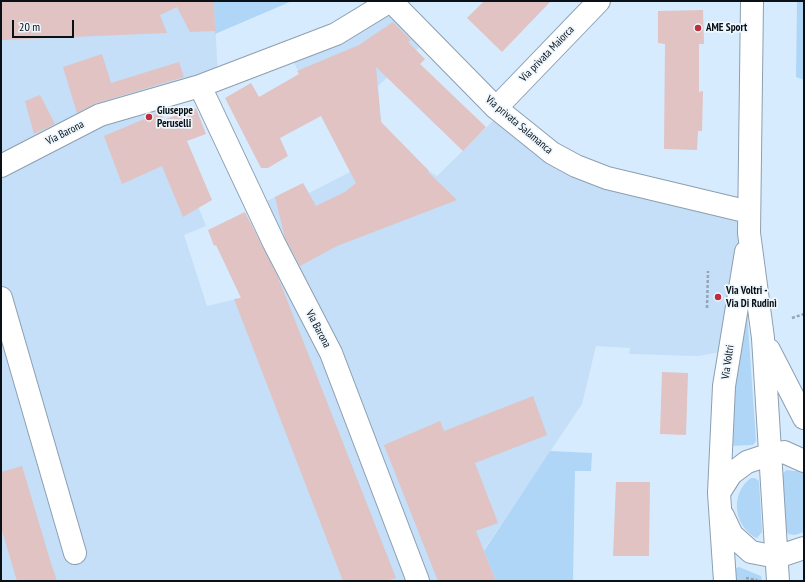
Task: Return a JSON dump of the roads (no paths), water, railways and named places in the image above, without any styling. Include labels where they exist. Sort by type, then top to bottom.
[{"type":"street","name":"Via Barona","points":[[1,166],[100,116],[200,86],[336,34],[391,1]]},
{"type":"street","name":"Via privata Salamanca","points":[[391,1],[496,108],[552,153],[576,166],[607,178],[749,212]]},
{"type":"street","name":"Via privata Maiorca","points":[[496,108],[599,1]]},
{"type":"street","name":"Via Voltri","points":[[752,1],[749,233],[763,338],[778,581]]},
{"type":"street","name":"Via Barona","points":[[200,86],[274,243],[331,353],[418,581]]},
{"type":"street","name":"Via Voltri","points":[[724,581],[719,500],[724,386],[736,305],[749,233]]},
{"type":"street","points":[[1,298],[75,553]]},
{"type":"street","points":[[763,338],[779,373],[804,418]]},
{"type":"street","points":[[719,500],[731,474],[747,462],[771,454],[784,452],[804,461]]},
{"type":"street","name":"Via Voltri","points":[[719,500],[732,536],[751,552],[777,557]]},
{"type":"street","points":[[777,557],[804,548]]},
{"type":"place","name":"AME Sport","points":[[698,28]]},
{"type":"place","name":"Giuseppe Peruselli","points":[[149,117]]},
{"type":"place","name":"Via Voltri - Via Di Rudinì","points":[[718,297]]}]
